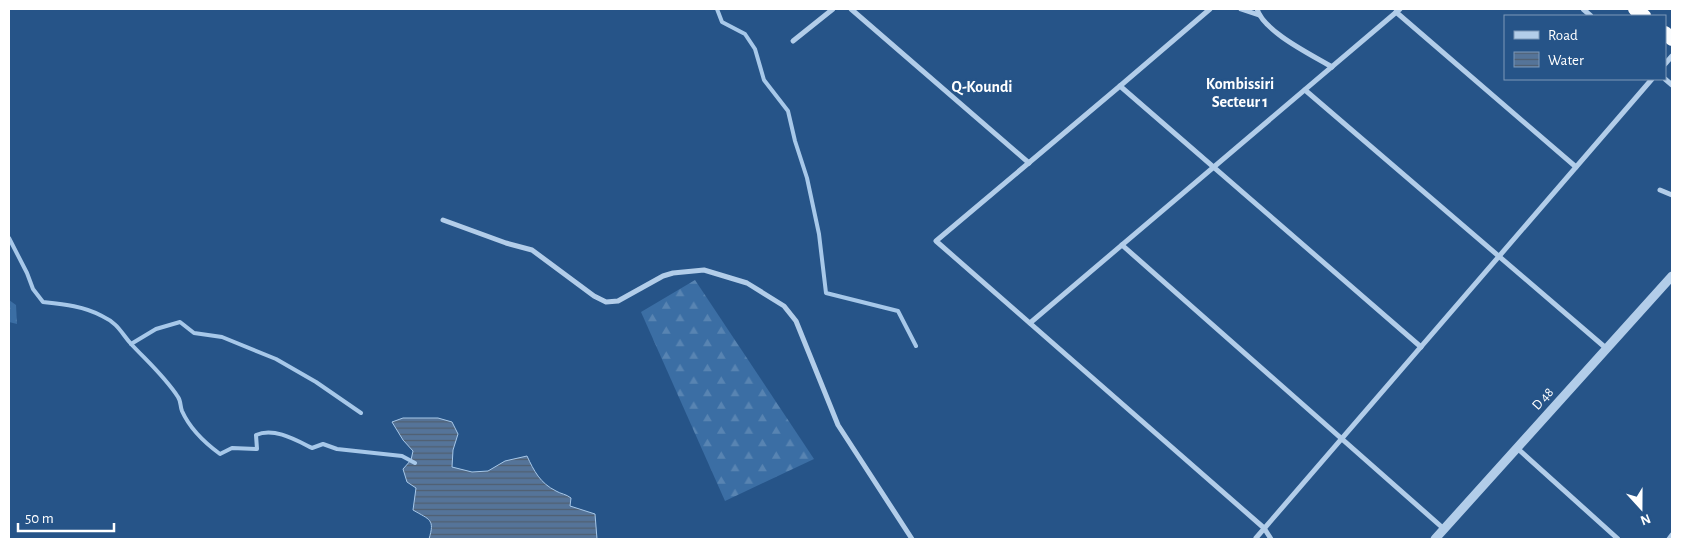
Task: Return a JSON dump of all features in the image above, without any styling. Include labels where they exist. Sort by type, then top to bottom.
[{"type":"street","points":[[794,41],[833,9]]},
{"type":"street","points":[[850,9],[1029,163]]},
{"type":"street","points":[[1210,9],[936,241],[1264,528],[1271,539]]},
{"type":"street","points":[[1241,9],[1259,15]]},
{"type":"street","points":[[1257,9],[1266,24],[1296,47],[1332,66]]},
{"type":"street","points":[[1030,323],[1398,10],[1576,167]]},
{"type":"street","points":[[1256,538],[1651,80]]},
{"type":"street","points":[[1120,86],[1421,347]]},
{"type":"street","points":[[1304,90],[1607,349]]},
{"type":"street","points":[[1660,190],[1672,195]]},
{"type":"street","points":[[443,220],[506,243],[532,250],[594,296],[606,302],[618,301],[668,274],[704,270],[747,283],[784,306],[796,321],[838,425],[912,539]]},
{"type":"street","points":[[1122,245],[1444,528]]},
{"type":"street","name":"D 48","points":[[1435,539],[1672,276]]},
{"type":"street","points":[[1517,448],[1618,539]]},
{"type":"street","points":[[1669,539],[1672,536]]},
{"type":"green space","points":[[695,280],[814,459],[725,501],[641,312]]},
{"type":"green space","points":[[9,300],[16,305],[17,324],[9,322]]},
{"type":"water","points":[[403,418],[438,418],[452,422],[458,434],[453,450],[452,467],[472,472],[488,471],[505,461],[527,456],[535,472],[546,484],[571,498],[570,506],[595,514],[597,539],[429,539],[430,521],[413,510],[416,488],[407,482],[403,469],[411,460],[413,451],[403,440],[392,422]]},
{"type":"waterway","points":[[717,9],[722,22],[745,34],[755,49],[764,80],[788,111],[807,178],[819,234],[826,293],[898,311],[916,346]]},
{"type":"waterway","points":[[9,238],[33,289],[43,302],[80,308],[112,322],[173,390],[179,399],[185,418],[194,430],[220,454],[232,448],[257,449],[256,435],[277,433],[312,448],[323,444],[337,449],[402,456],[415,463]]},
{"type":"waterway","points":[[131,344],[156,329],[180,322],[194,333],[222,337],[276,359],[316,382],[361,413]]},
{"type":"district","name":"Q-Koundi","points":[[982,87]]},
{"type":"district","name":"Kombissiri Secteur 1","points":[[1240,93]]}]
